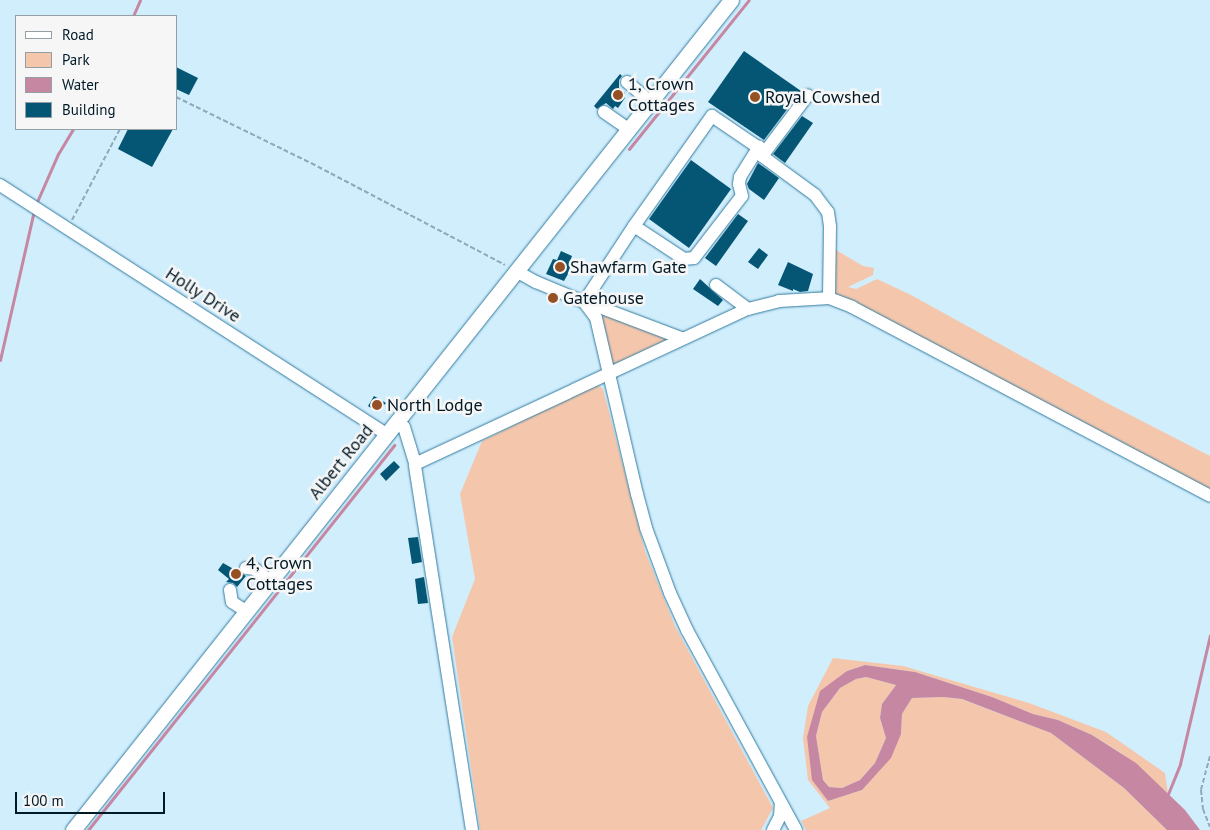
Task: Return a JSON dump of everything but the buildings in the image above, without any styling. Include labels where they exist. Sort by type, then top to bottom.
[{"type":"main road","name":"Albert Road","points":[[73,830],[731,0]]},
{"type":"lane","points":[[627,82],[650,101]]},
{"type":"lane","points":[[634,226],[680,257],[688,260],[694,258],[742,196],[739,184],[740,177],[808,95]]},
{"type":"lane","points":[[604,112],[628,129]]},
{"type":"lane","points":[[584,302],[634,226],[712,116],[762,149]]},
{"type":"lane","points":[[762,149],[762,156],[815,195],[828,212],[830,227],[829,298]]},
{"type":"lane","name":"Holly Drive","points":[[0,185],[387,434]]},
{"type":"lane","points":[[516,271],[536,282],[584,302],[681,338]]},
{"type":"lane","points":[[716,285],[748,308]]},
{"type":"lane","points":[[415,464],[748,308],[779,300],[829,298],[852,307],[1210,496]]},
{"type":"lane","points":[[584,302],[592,309],[596,318],[608,375],[646,528],[670,593],[687,630],[796,830]]},
{"type":"lane","points":[[397,421],[404,427],[415,464],[472,830]]},
{"type":"lane","points":[[246,568],[255,569],[270,581]]},
{"type":"lane","points":[[230,590],[232,602],[246,611]]},
{"type":"lane","points":[[773,830],[780,816],[781,803]]},
{"type":"path","points":[[178,98],[311,163],[516,271]]},
{"type":"path","points":[[68,228],[119,130]]},
{"type":"path","points":[[1210,756],[1201,790],[1203,809],[1210,827]]},
{"type":"green space","points":[[831,247],[863,266],[874,268],[873,275],[848,287],[856,289],[877,279],[911,295],[1105,402],[1210,456],[1210,492],[831,294]]},
{"type":"green space","points":[[601,311],[667,339],[668,344],[612,368]]},
{"type":"green space","points":[[597,384],[603,389],[645,551],[675,626],[773,808],[761,830],[480,830],[452,637],[475,579],[460,494],[482,441]]},
{"type":"green space","points":[[833,658],[903,666],[1029,703],[1106,732],[1165,773],[1168,794],[1121,753],[1092,735],[1058,720],[1033,714],[992,697],[915,672],[865,665],[847,671],[807,737],[828,801],[862,790],[901,734],[902,714],[912,698],[943,697],[961,699],[1051,733],[1124,788],[1167,830],[806,830],[801,821],[830,808],[808,780],[803,738],[808,706]]},
{"type":"green space","points":[[866,677],[896,685],[882,704],[880,718],[886,738],[875,763],[860,780],[842,788],[829,787],[823,780],[816,736],[822,712],[840,688],[856,679]]},
{"type":"water","points":[[865,665],[915,672],[992,697],[1033,714],[1058,720],[1092,735],[1136,763],[1185,810],[1200,830],[1167,830],[1124,788],[1051,733],[962,699],[943,697],[912,698],[902,714],[901,734],[891,758],[862,790],[828,801],[812,780],[807,737],[820,691],[847,671]],"holes":[[[866,677],[896,685],[882,704],[880,718],[886,738],[875,763],[860,780],[842,788],[829,787],[823,780],[816,736],[822,712],[840,688],[856,679]]]},
{"type":"waterway","points":[[133,15],[140,0]]},
{"type":"waterway","points":[[629,149],[749,0]]},
{"type":"waterway","points":[[36,204],[58,154],[72,130]]},
{"type":"waterway","points":[[0,360],[34,210]]},
{"type":"waterway","points":[[88,830],[394,445]]},
{"type":"waterway","points":[[1168,794],[1180,764],[1210,635]]},
{"type":"place","name":"1, Crown Cottages","points":[[618,95]]},
{"type":"place","name":"Royal Cowshed","points":[[755,97]]},
{"type":"place","name":"Shawfarm Gate","points":[[560,267]]},
{"type":"place","name":"Gatehouse","points":[[553,298]]},
{"type":"place","name":"North Lodge","points":[[377,405]]},
{"type":"place","name":"4, Crown Cottages","points":[[236,574]]}]
